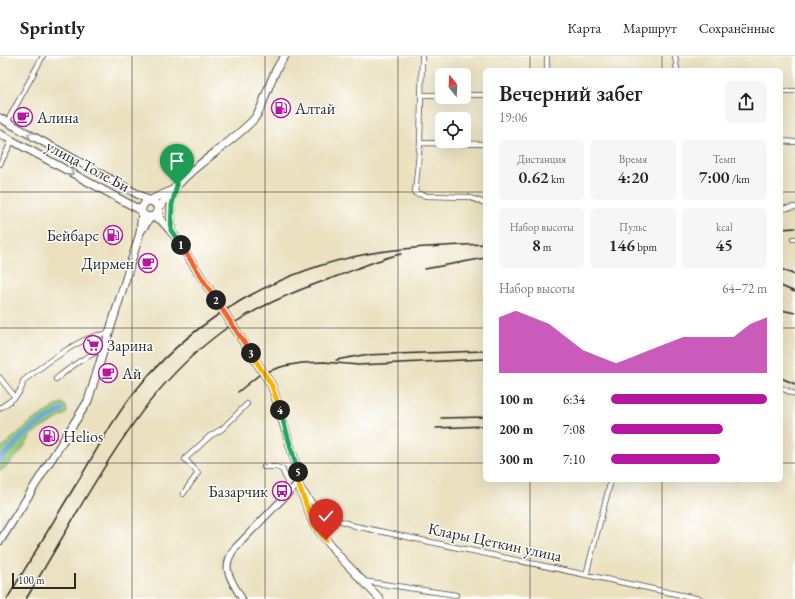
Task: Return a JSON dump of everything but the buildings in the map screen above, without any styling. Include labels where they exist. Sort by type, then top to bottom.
[{"type":"main road","points":[[140,232],[151,217],[156,214],[158,209],[174,188],[255,117],[260,109],[280,62],[285,56]]},
{"type":"main road","name":"улица Толе Би","points":[[0,118],[150,201]]},
{"type":"main road","points":[[0,134],[7,122]]},
{"type":"main road","name":"улица Толе Би","points":[[0,134],[142,211]]},
{"type":"main road","points":[[0,541],[88,401],[140,232],[142,206],[144,203],[174,188]]},
{"type":"main road","points":[[173,233],[172,205],[174,188]]},
{"type":"main road","points":[[150,201],[155,203],[160,219],[173,233],[272,386],[299,481],[314,525],[340,557],[380,599]]},
{"type":"main road","points":[[142,211],[145,216],[160,219]]},
{"type":"street","points":[[7,122],[43,56]]},
{"type":"street","points":[[422,56],[420,143],[415,193],[427,196],[468,197],[483,202]]},
{"type":"street","points":[[547,56],[547,68]]},
{"type":"street","points":[[675,56],[677,68]]},
{"type":"street","points":[[783,91],[795,91]]},
{"type":"street","points":[[421,95],[435,95]]},
{"type":"street","points":[[471,95],[483,95]]},
{"type":"street","points":[[0,164],[12,141]]},
{"type":"street","points":[[783,141],[795,142]]},
{"type":"street","points":[[420,143],[483,144]]},
{"type":"street","points":[[783,209],[795,207]]},
{"type":"street","points":[[0,408],[19,394],[23,388],[23,382],[38,369],[62,353],[94,336],[104,334],[108,335]]},
{"type":"street","points":[[56,379],[75,363],[104,349]]},
{"type":"street","points":[[0,378],[15,397]]},
{"type":"street","points":[[783,389],[795,394]]},
{"type":"street","points":[[183,494],[198,473],[185,459],[210,436],[222,429],[247,404]]},
{"type":"street","points":[[264,467],[276,467],[282,469],[286,478],[289,493]]},
{"type":"street","points":[[242,599],[228,571],[228,558],[236,547],[299,481]]},
{"type":"street","name":"Клары Цеткин улица","points":[[299,481],[315,506],[334,518],[355,526],[700,599]]},
{"type":"street","points":[[586,575],[610,482]]},
{"type":"street","points":[[363,581],[456,595]]},
{"type":"green space","points":[[61,403],[66,406],[67,413],[33,433],[20,453],[0,471],[0,449],[32,421]]},
{"type":"waterway","points":[[0,460],[35,426],[62,410]]},
{"type":"railway","points":[[783,229],[795,228]]},
{"type":"railway","points":[[7,599],[117,416],[141,384],[188,337],[215,317],[272,284],[335,261],[367,254],[396,250],[483,244]]},
{"type":"railway","points":[[26,599],[114,451],[148,404],[187,361],[209,341],[234,323],[270,303],[368,264],[401,254]]},
{"type":"railway","points":[[425,269],[483,258]]},
{"type":"railway","points":[[783,270],[795,275]]},
{"type":"railway","points":[[783,287],[795,292]]},
{"type":"railway","points":[[783,310],[795,313]]},
{"type":"railway","points":[[336,360],[363,355],[483,351]]},
{"type":"railway","points":[[238,392],[260,374],[284,366],[302,363],[324,362],[358,365],[483,359]]},
{"type":"railway","points":[[783,379],[795,384]]},
{"type":"railway","points":[[441,418],[483,417]]},
{"type":"railway","points":[[436,428],[483,426]]},
{"type":"place","name":"Алтай","points":[[281,108]]},
{"type":"place","name":"Алина","points":[[23,117]]},
{"type":"place","name":"Бейбарс","points":[[113,235]]},
{"type":"place","name":"Дирмен","points":[[148,263]]},
{"type":"place","name":"Зарина","points":[[93,345]]},
{"type":"place","name":"Ай","points":[[108,373]]},
{"type":"place","name":"Helios","points":[[49,436]]},
{"type":"place","name":"Базарчик","points":[[282,491]]},
{"type":"route","points":[[177,185],[172,205],[171,230],[272,386],[300,478],[298,483],[314,525],[326,540]]}]
